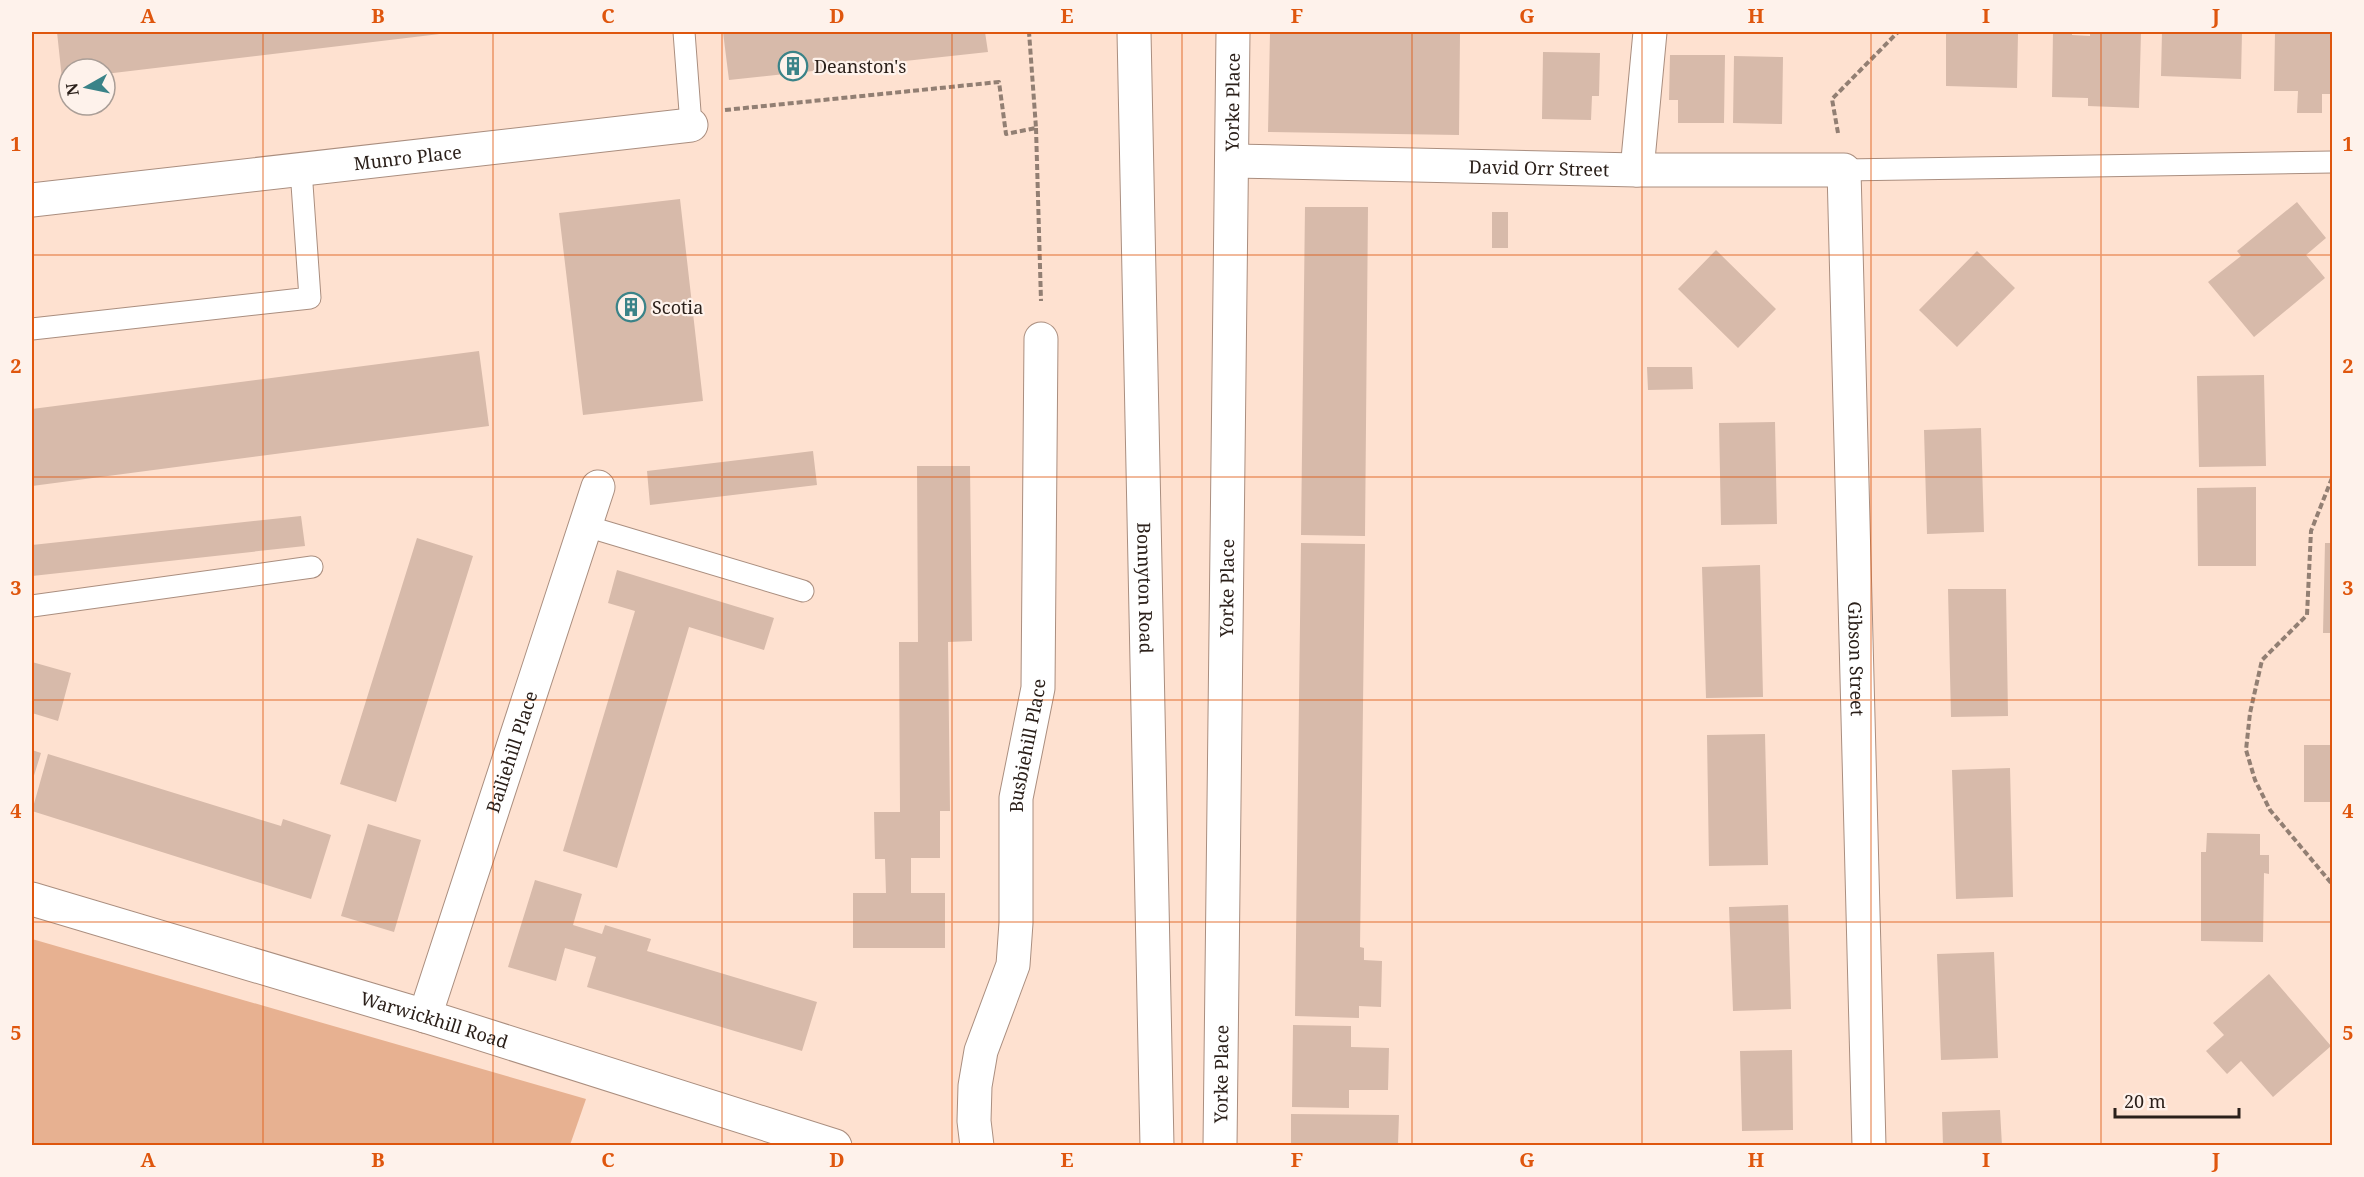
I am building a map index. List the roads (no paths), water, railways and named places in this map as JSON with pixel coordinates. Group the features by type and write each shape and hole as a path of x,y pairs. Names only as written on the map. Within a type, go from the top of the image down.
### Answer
{"street":[{"name":"Bonnyton Road","path":"1134,32 1157,1146"},
{"name":"Yorke Place","path":"1220,1146 1233,32"},
{"path":"1637,170 1650,32"},
{"name":"Munro Place","path":"32,200 691,125"},
{"name":"David Orr Street","path":"1233,161 1637,170 1844,170"},
{"name":"Gibson Street","path":"1844,170 1869,1146"},
{"name":"Busbiehill Place","path":"977,1146 974,1109 981,1051 1013,965 1016,923 1016,798 1038,688 1041,339"},
{"name":"Bailiehill Place","path":"425,1016 598,487"},
{"name":"Warwickhill Road","path":"32,899 425,1016 835,1146"}],"lane":[{"path":"684,32 691,125"},
{"path":"1844,170 2332,162"},
{"path":"32,328 310,298 301,170"},
{"path":"586,526 803,591"},
{"path":"32,606 312,567"}],"place":[{"name":"Deanston's","path":"793,66"},
{"name":"Scotia","path":"631,307"}]}
